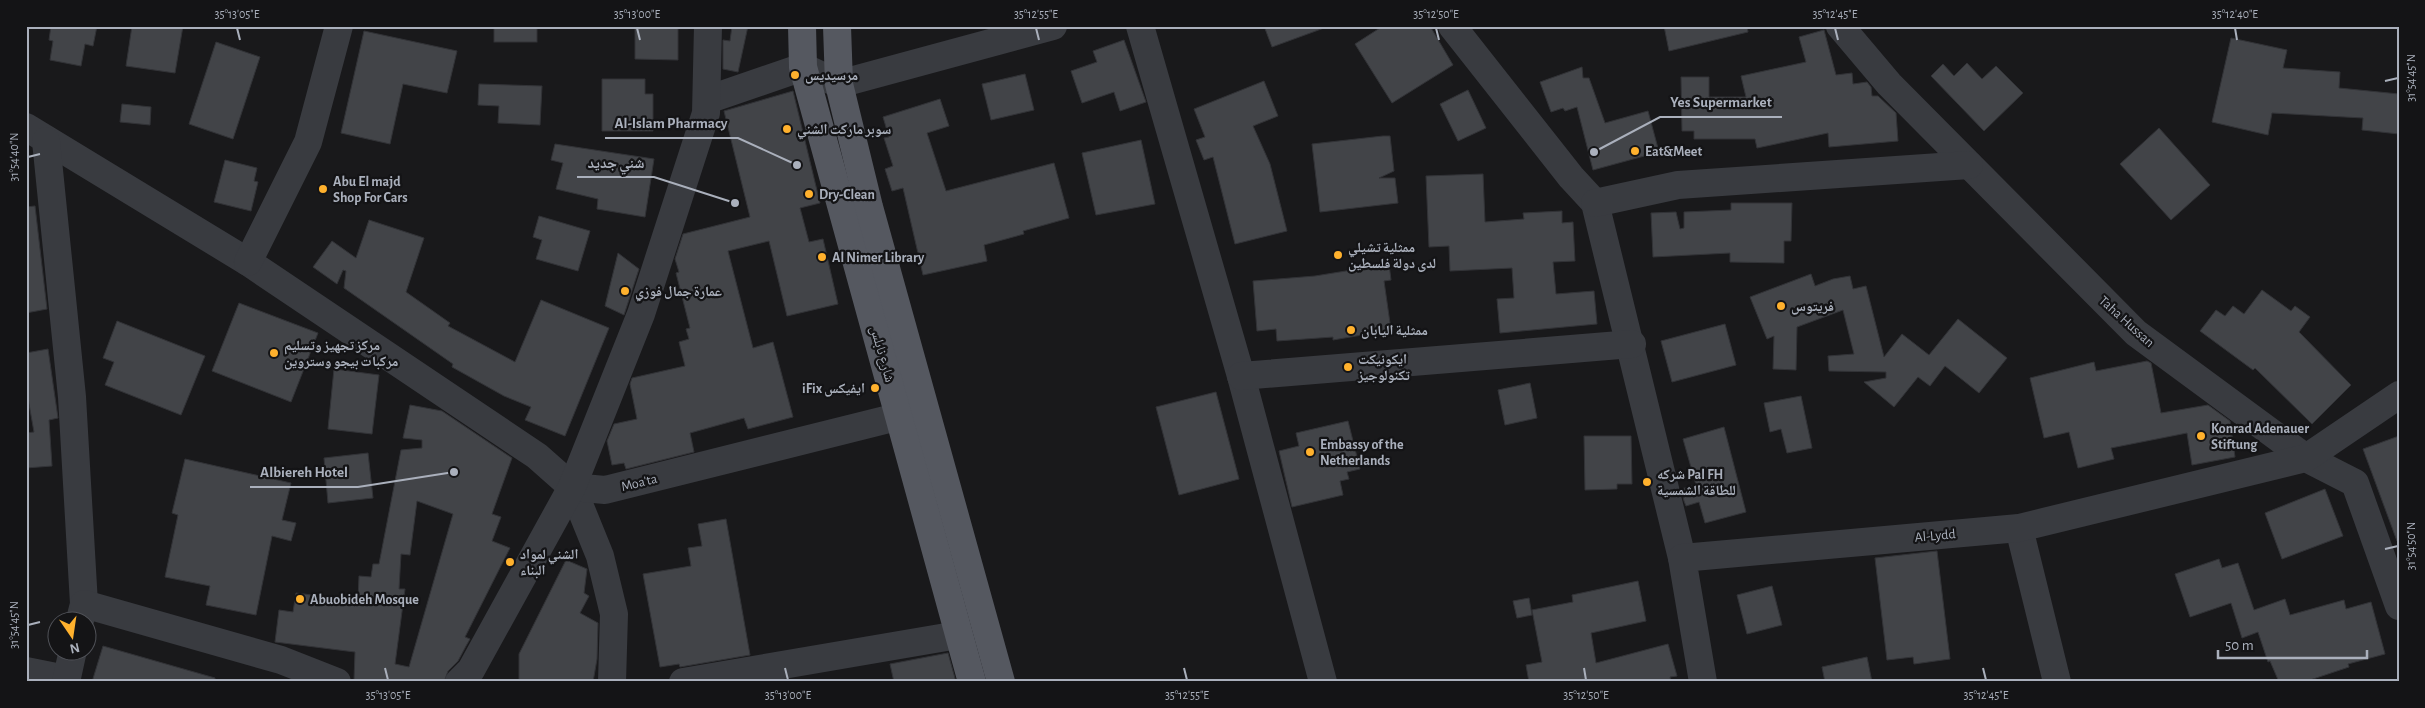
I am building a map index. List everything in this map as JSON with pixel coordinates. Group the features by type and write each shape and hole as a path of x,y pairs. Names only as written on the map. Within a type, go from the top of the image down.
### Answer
{"main road":[{"name":"شارع نابلس","path":"802,26 803,67 1001,682"},
{"name":"شارع نابلس","path":"837,26 839,84 869,207 958,635 972,682"}],"street":[{"path":"248,262 308,142 339,26"},
{"path":"459,682 471,670 572,487 641,314 706,113 708,100 708,26"},
{"path":"708,100 803,67 839,84 1053,26"},
{"path":"1140,26 1241,376 1323,682"},
{"path":"1452,26 1571,177 1595,203 1632,344 1682,558 1702,682"},
{"name":"Taha Hussan","path":"1840,26 1889,84 2136,333 2306,458 2355,483 2399,606"},
{"path":"36,134 248,262 537,456 572,487 600,556 614,614 612,682"},
{"path":"36,134 72,397 82,610"},
{"path":"1595,203 1678,185 1969,165"},
{"path":"1241,376 1632,344"},
{"path":"2306,458 2399,395"},
{"name":"Moa'ta","path":"572,487 605,490 913,412"},
{"name":"Al-Lydd","path":"1682,558 2018,528 2306,458"},
{"path":"2018,528 2057,682"},
{"path":"98,616 281,660 336,682"},
{"path":"683,682 958,635"},
{"path":"26,671 66,680 71,660"}],"building":[{"path":"51,26 97,26 93,46 85,44 81,66 50,60 53,41 49,40"},
{"path":"132,26 183,26 175,73 126,66"},
{"path":"494,26 537,26 537,42 494,42"},
{"path":"635,26 678,26 678,60 635,59"},
{"path":"732,26 748,26 738,72 723,69 723,40 730,41"},
{"path":"1264,26 1324,26 1324,28 1272,47"},
{"path":"1383,26 1430,26 1453,65 1392,103 1355,44"},
{"path":"1664,26 1747,26 1748,32 1669,51"},
{"path":"1824,30 1836,75 1852,73 1853,84 1867,82 1871,87 1872,96 1878,96 1896,113 1898,141 1829,147 1828,133 1757,148 1755,139 1694,139 1694,131 1682,131 1681,77 1709,77 1709,97 1746,97 1741,76 1806,62 1799,37"},
{"path":"364,31 457,51 447,93 403,84 390,144 341,133"},
{"path":"2231,38 2287,50 2283,68 2340,72 2339,88 2399,94 2399,134 2362,130 2363,118 2272,113 2268,135 2212,122"},
{"path":"1124,40 1146,102 1120,111 1114,92 1082,103 1071,71 1097,62 1093,51"},
{"path":"216,42 260,57 233,139 189,124"},
{"path":"1967,63 1982,79 1996,66 2023,93 1984,131 1931,76 1943,64 1954,76"},
{"path":"1582,67 1583,78 1589,78 1605,123 1648,111 1659,152 1593,170 1577,107 1565,111 1563,108 1551,112 1540,82"},
{"path":"1025,74 1034,110 991,120 982,84"},
{"path":"602,79 645,79 645,94 653,94 653,131 602,131"},
{"path":"1264,81 1278,116 1253,126 1270,164 1287,231 1235,244 1213,157 1204,160 1196,140 1205,137 1194,109"},
{"path":"479,84 542,86 540,125 498,123 499,106 478,105"},
{"path":"1468,90 1486,128 1458,141 1440,104"},
{"path":"793,91 820,203 800,208 809,242 823,239 838,304 787,316 769,241 728,251 753,348 773,342 793,417 748,429 744,418 690,433 694,452 626,469 624,463 612,465 607,441 614,424 637,419 630,384 632,378 685,366 679,342 689,339 686,329 690,328 676,273 679,272 675,259 683,234 750,217 724,111"},
{"path":"940,99 949,126 927,133 946,191 1054,163 1069,218 1023,231 1024,234 984,245 987,261 923,275 903,188 892,191 885,169 893,166 884,138 889,137 883,117"},
{"path":"122,104 151,107 150,125 120,122"},
{"path":"2159,128 2210,185 2171,220 2120,164"},
{"path":"1390,136 1394,171 1379,178 1395,178 1398,203 1320,212 1312,144"},
{"path":"1141,140 1155,204 1096,215 1082,153"},
{"path":"555,144 654,159 645,217 597,209 598,199 556,189 563,163 551,160"},
{"path":"225,160 257,168 254,181 258,182 251,211 214,202"},
{"path":"1483,174 1485,222 1524,219 1523,213 1562,211 1562,223 1573,222 1575,261 1553,262 1556,294 1594,291 1597,324 1500,333 1497,299 1514,298 1512,268 1450,271 1449,246 1429,247 1426,176"},
{"path":"1731,203 1792,203 1791,241 1784,241 1784,263 1730,262 1730,253 1653,257 1651,213 1676,212 1680,229 1684,228 1684,212 1731,210"},
{"path":"35,206 47,309 26,313 26,207"},
{"path":"539,216 590,231 578,271 536,259 542,240 533,237"},
{"path":"369,220 424,238 406,292 450,323 448,326 515,362 541,300 609,328 565,436 525,420 531,407 504,396 452,367 453,364 344,288 346,271 343,270 337,284 313,267 332,241 356,258"},
{"name":"عمارة جمال فوزي","path":"618,253 639,269 624,315 605,306"},
{"path":"1389,264 1391,280 1384,281 1391,330 1333,340 1333,337 1277,341 1276,329 1257,331 1253,281 1315,276"},
{"path":"1811,274 1815,286 1833,279 1850,276 1853,289 1866,286 1884,357 1902,334 1929,355 1958,319 2007,358 1979,393 1945,366 1930,386 1918,377 1894,407 1864,382 1886,378 1886,372 1829,371 1828,356 1854,354 1843,310 1797,327 1796,370 1773,369 1774,336 1767,339 1750,297"},
{"path":"2262,290 2291,311 2295,306 2310,317 2299,332 2351,385 2312,424 2255,368 2253,370 2200,331 2216,310 2225,316 2233,306 2244,314"},
{"path":"239,303 318,333 291,402 212,371"},
{"path":"117,321 205,356 181,415 105,385 114,362 103,358"},
{"path":"1725,324 1736,365 1672,382 1661,341"},
{"path":"48,349 58,418 49,420 52,466 26,468 26,433 34,432 26,387 26,353"},
{"path":"2147,361 2151,363 2161,413 2208,405 2230,421 2235,457 2192,465 2187,433 2111,448 2114,459 2078,468 2069,432 2044,438 2030,378 2094,362 2096,371"},
{"path":"334,369 379,375 372,434 328,429"},
{"path":"1530,383 1537,418 1505,425 1498,390"},
{"path":"1216,392 1239,479 1179,495 1156,407"},
{"path":"1801,396 1812,448 1787,453 1781,429 1770,432 1764,403"},
{"path":"410,405 442,411 512,458 492,514 501,517 492,541 510,548 465,637 470,639 458,661 448,671 444,682 354,680 355,652 275,642 279,610 293,612 296,593 358,601 359,576 371,577 373,564 379,564 401,450 422,448 422,440 403,438","holes":["417,501 453,514 409,667 395,664 405,589 399,589 401,554 410,555"]},
{"path":"1348,421 1360,469 1347,472 1349,479 1340,481 1343,495 1292,507 1279,451 1299,446 1296,433"},
{"path":"1724,427 1746,512 1705,523 1699,502 1686,506 1684,501 1681,489 1696,485 1683,439"},
{"path":"1584,436 1631,436 1632,484 1617,484 1617,489 1585,490"},
{"path":"2399,436 2399,541 2397,541 2363,449"},
{"path":"368,453 373,498 328,503 324,458"},
{"path":"185,459 291,483 282,520 296,523 291,541 272,536 256,615 206,605 210,586 165,577 178,515 172,513"},
{"path":"2325,489 2343,536 2282,559 2265,513"},
{"path":"726,519 750,655 680,667 679,664 660,667 643,574 691,566 688,548 702,546 698,524"},
{"path":"1937,551 1950,659 1914,664 1913,657 1887,660 1875,558"},
{"path":"2219,559 2222,568 2238,563 2254,610 2285,599 2290,615 2344,600 2346,609 2371,602 2385,654 2348,664 2349,667 2304,682 2279,682 2270,661 2268,662 2258,632 2242,638 2231,603 2190,617 2175,574"},
{"path":"566,560 587,569 584,593 589,596 580,613 598,623 597,659 593,682 519,682 519,654"},
{"path":"1638,581 1646,621 1591,633 1596,663 1668,644 1677,676 1670,677 1671,682 1529,682 1526,665 1542,662 1532,610 1573,602 1572,595"},
{"path":"1772,586 1782,625 1747,634 1737,595"},
{"path":"1529,598 1532,615 1517,618 1513,601"},
{"path":"103,646 215,678 215,682 92,682"},
{"path":"948,653 956,682 894,682 890,664"},
{"path":"1867,657 1872,682 1825,682 1822,667"}],"place":[{"name":"مرسيديس","path":"795,75"},
{"name":"سوبر ماركت الشني","path":"787,129"},
{"name":"Eat&Meet","path":"1635,151"},
{"name":"Yes Supermarket","path":"1594,152"},
{"name":"Al-Islam Pharmacy","path":"797,165"},
{"name":"Abu El majd Shop For Cars","path":"323,189"},
{"name":"Dry-Clean","path":"809,194"},
{"name":"شني جديد","path":"735,203"},
{"name":"ممثلية تشيلي لدى دولة فلسطين","path":"1338,255"},
{"name":"Al Nimer Library","path":"822,257"},
{"name":"عمارة جمال فوزي","path":"625,291"},
{"name":"فريتوس","path":"1781,306"},
{"name":"ممثلية اليابان","path":"1351,330"},
{"name":"مركز تجهيز وتسليم مركبات بيجو وستروين","path":"274,353"},
{"name":"ايكونيكت تكنولوجيز","path":"1348,367"},
{"name":"iFix ايفيكس","path":"875,388"},
{"name":"Konrad Adenauer Stiftung","path":"2201,436"},
{"name":"Embassy of the Netherlands","path":"1310,452"},
{"name":"Albiereh Hotel","path":"454,472"},
{"name":"شركه Pal FH للطاقة الشمسية","path":"1647,482"},
{"name":"الشني لمواد البناء","path":"510,562"},
{"name":"Abuobideh Mosque","path":"300,599"}]}
